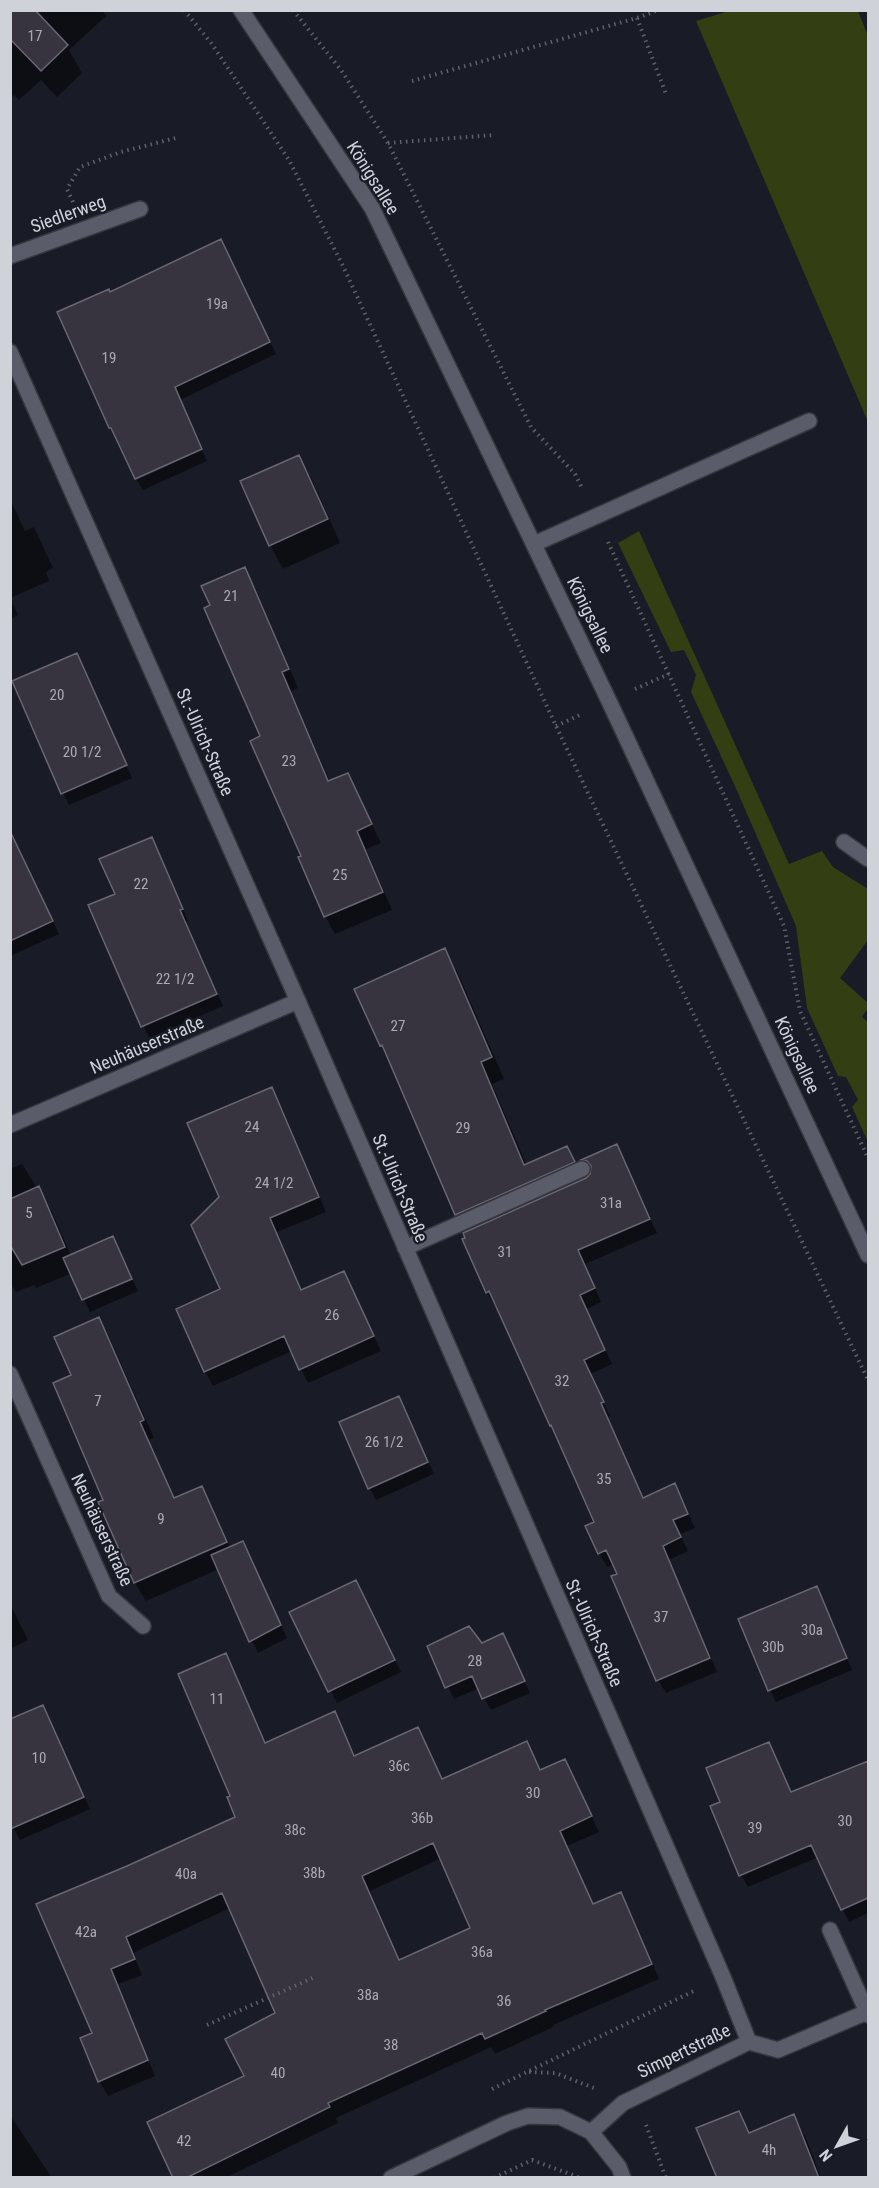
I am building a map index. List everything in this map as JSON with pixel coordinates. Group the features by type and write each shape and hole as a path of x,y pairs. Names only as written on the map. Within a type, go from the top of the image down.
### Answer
{"street":[{"name":"Königsallee","path":"241,10 372,208 534,544 868,1255"},
{"name":"Siedlerweg","path":"10,256 140,209"},
{"name":"St.-Ulrich-Straße","path":"10,352 298,1001 723,1977 749,2042"},
{"path":"534,544 809,421"},
{"path":"844,843 868,859"},
{"name":"Neuhäuserstraße","path":"10,1125 298,1001"},
{"path":"405,1248 582,1169"},
{"name":"Neuhäuserstraße","path":"10,1374 108,1596 143,1626"},
{"path":"830,1930 868,2013"},
{"name":"Simpertstraße","path":"591,2132 623,2103 749,2042 778,2050 868,2013"},
{"path":"391,2178 507,2123 528,2116 560,2117 591,2132 619,2167 623,2178"}],"path":[{"path":"184,10 212,44 289,160 342,264 551,716 868,1380"},
{"path":"293,10 341,70 388,143 531,427 575,474 784,926 800,1011 868,1158"},
{"path":"412,81 659,10"},
{"path":"637,18 666,94"},
{"path":"388,143 494,135"},
{"path":"84,230 67,189 80,166 121,152 176,138"},
{"path":"207,2025 315,1977"},
{"path":"492,2089 723,1977"},
{"path":"528,2072 555,2073 593,2087 623,2103 646,2125 666,2178"},
{"path":"494,2178 532,2160 581,2178"}],"green space":[{"path":"729,11 858,11 868,36 868,422 696,21"},
{"path":"639,531 789,864 822,851 833,867 868,889 868,940 840,978 868,1003 868,1008 862,1017 868,1022 868,1142 852,1107 858,1100 846,1077 838,1076 807,1008 796,926 691,692 696,675 684,650 671,652 618,543"}],"building":[{"path":"10,10 35,10 68,45 41,71 10,39"},
{"path":"221,239 270,342 175,387 202,449 135,479 109,428 57,312 109,289 110,292"},
{"path":"299,455 328,519 269,546 240,481"},
{"path":"245,567 289,669 282,672 328,781 348,773 372,824 357,831 383,892 324,917 298,857 301,856 250,741 260,736 204,608 210,605 201,586"},
{"path":"77,653 127,765 61,794 12,681"},
{"path":"10,831 53,921 10,941"},
{"path":"152,837 183,909 180,910 217,994 141,1027 88,905 115,894 99,859"},
{"path":"445,948 492,1057 481,1062 524,1165 567,1146 575,1162 455,1215 382,1045 380,1046 354,989"},
{"path":"272,1087 319,1197 270,1218 301,1290 344,1271 374,1336 299,1370 284,1336 204,1372 176,1309 220,1289 191,1225 219,1197 187,1123"},
{"path":"617,1144 650,1219 578,1250 595,1288 580,1295 605,1350 584,1360 604,1402 601,1403 643,1498 675,1483 688,1514 673,1520 681,1537 663,1546 710,1658 656,1681 611,1576 617,1574 606,1550 598,1554 585,1526 594,1522 489,1291 486,1293 462,1239 465,1238 463,1233 586,1178 590,1174 591,1166 587,1161 581,1160"},
{"path":"39,1186 65,1247 22,1265 10,1245 10,1199"},
{"path":"113,1236 132,1279 82,1300 63,1258"},
{"path":"99,1317 144,1420 140,1422 174,1498 202,1486 227,1542 134,1583 98,1502 103,1500 53,1383 71,1375 54,1337"},
{"path":"399,1396 428,1462 368,1489 339,1422"},
{"path":"243,1541 281,1625 249,1642 211,1555"},
{"path":"356,1580 395,1660 328,1692 289,1612"},
{"path":"817,1586 847,1658 768,1691 738,1619"},
{"path":"469,1626 482,1643 503,1633 525,1681 482,1699 472,1676 445,1688 427,1646"},
{"path":"226,1653 265,1743 335,1711 354,1756 418,1727 442,1779 527,1741 540,1770 565,1759 592,1816 560,1831 593,1904 621,1892 652,1964 545,2010 485,2039 482,2033 328,2103 330,2107 186,2178 173,2178 147,2122 244,2076 225,2039 275,2013 222,1893 126,1937 135,1959 111,1969 148,2060 98,2082 80,2038 92,2033 36,1904 235,1817 227,1797 230,1796 178,1674","holes":["433,1843 470,1928 399,1960 362,1876"]},
{"path":"43,1705 84,1797 10,1829 10,1719"},
{"path":"769,1742 791,1792 868,1761 868,1898 841,1910 811,1845 739,1876 710,1806 720,1802 706,1768"},
{"path":"739,2111 749,2133 794,2114 819,2178 717,2178 696,2128"}]}
